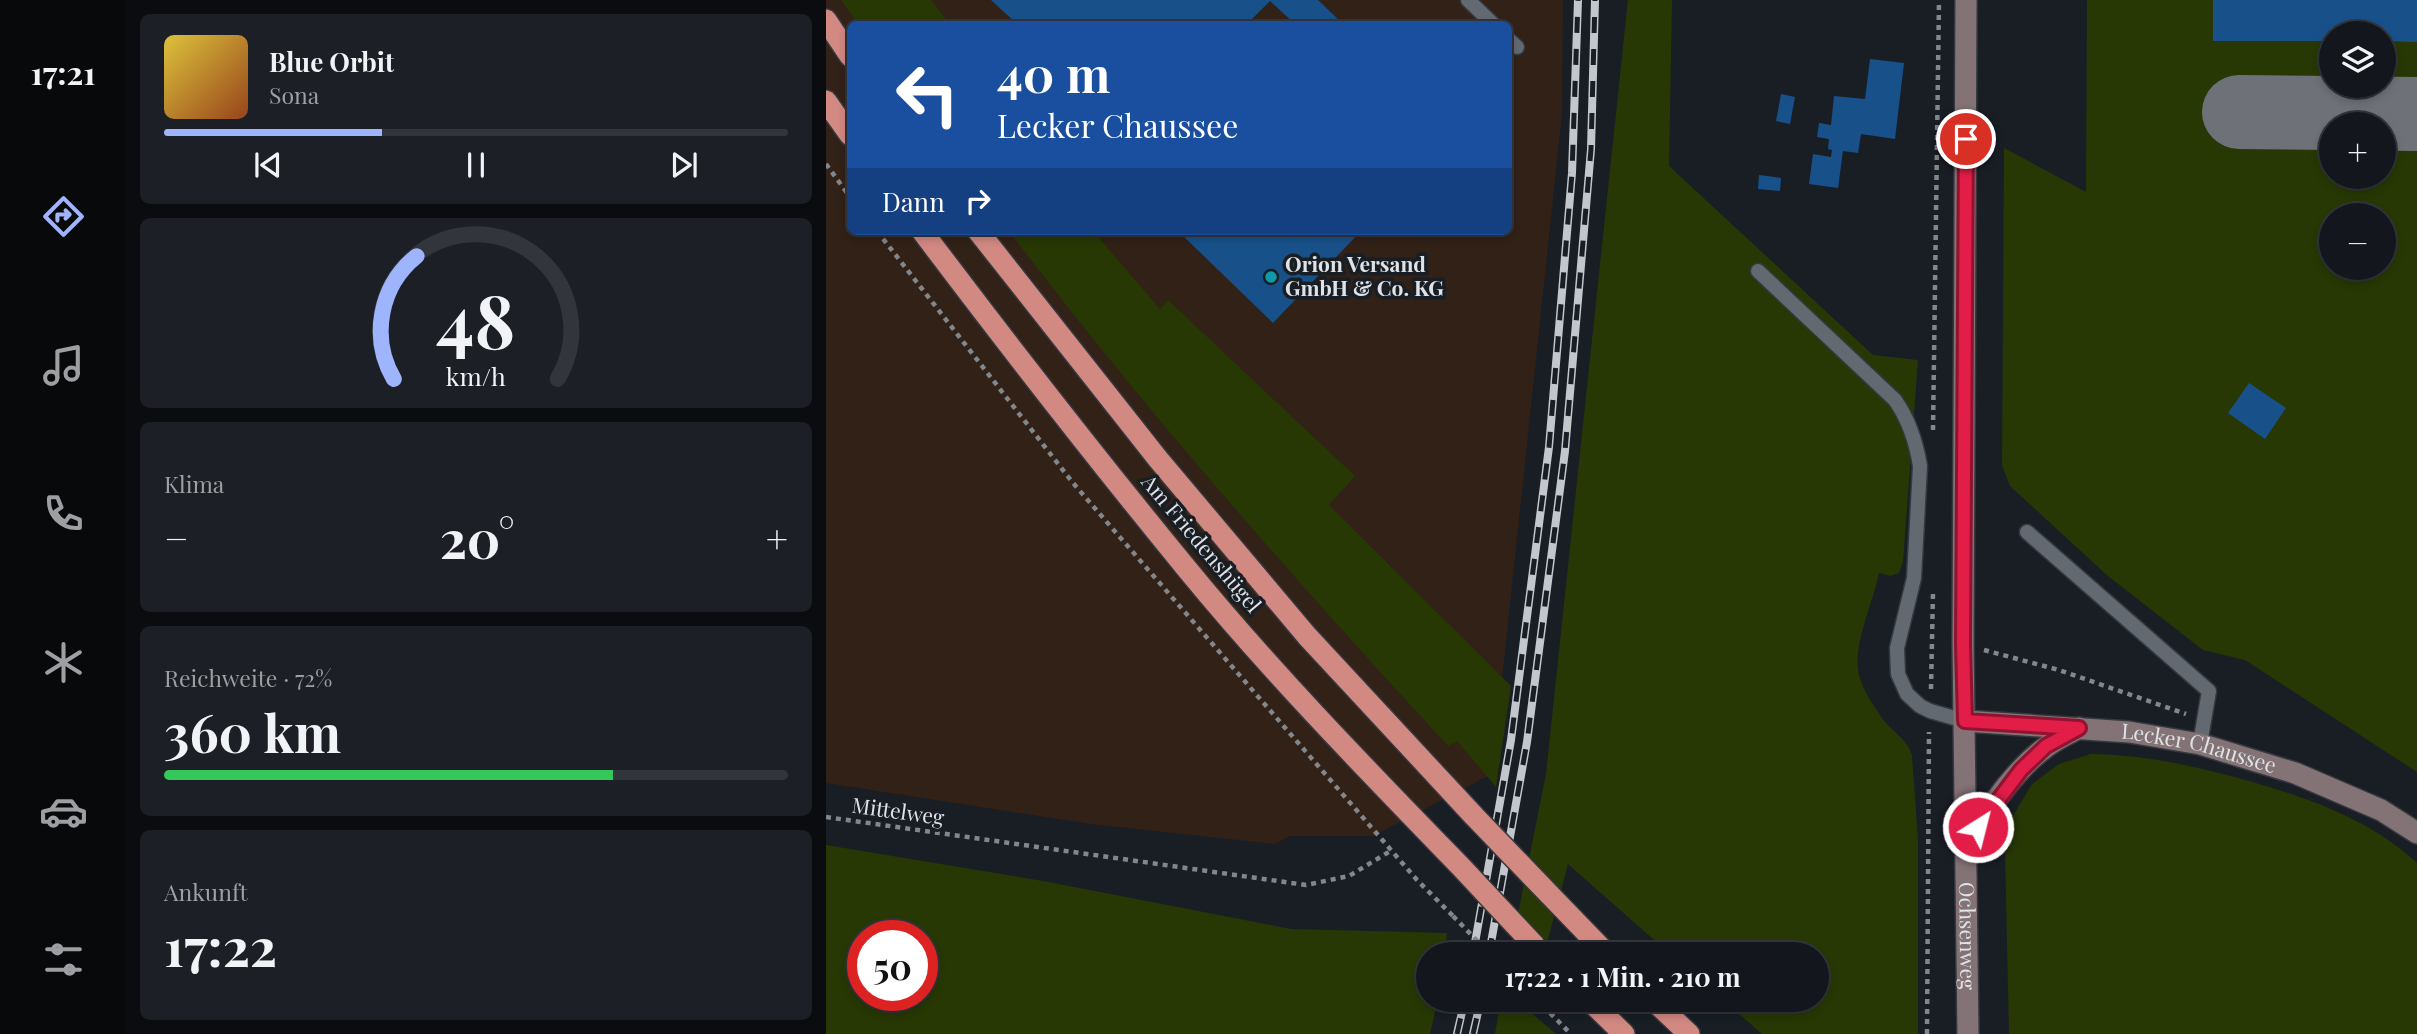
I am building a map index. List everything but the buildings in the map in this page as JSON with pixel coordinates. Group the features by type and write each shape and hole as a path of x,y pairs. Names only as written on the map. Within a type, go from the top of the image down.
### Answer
{"highway":[{"path":"826,20 847,52"},
{"path":"826,101 847,131"},
{"name":"Am Friedenshügel","path":"925,235 981,310 1188,570 1310,709 1531,942"},
{"name":"Am Friedenshügel","path":"981,235 1158,459 1307,636 1595,942"},
{"path":"1601,1012 1624,1034"},
{"path":"1666,1012 1689,1034"}],"main road":[{"name":"Ochsenweg","path":"1966,0 1963,644 1968,1034"},
{"name":"Lecker Chaussee","path":"1965,721 2129,732 2200,744 2295,773 2381,810 2417,833"},
{"path":"1966,843 2021,770 2046,746 2079,728"}],"lane":[{"path":"1468,0 1490,21"},
{"path":"1758,271 1895,400 1907,417 1920,466 1914,578 1897,648 1898,674 1907,694 1930,712 1965,721"},
{"path":"2028,532 2209,691 2200,744"}],"path":[{"path":"1933,436 1939,0"},
{"path":"826,164 847,193"},
{"path":"880,235 1073,483 1392,850 1478,942"},
{"path":"1927,1034 1933,586"},
{"name":"Mittelweg","path":"826,817 1306,885 1349,876 1392,850"},
{"path":"1549,1012 1572,1034"}],"shaded area":[{"path":"826,0 1563,0 1562,114 1492,774 1373,836 1290,836 1275,844 1091,824 826,783"}],"green space":[{"path":"841,0 931,0 948,21 856,21"},
{"path":"1628,0 1672,0 1669,166 1873,355 1918,360 1903,562 1899,573 1890,576 1879,573 1858,651 1858,664 1861,681 1869,697 1882,718 1907,745 1912,756 1918,839 1918,1034 1762,1034 1737,1012 1829,1012 1829,942 1656,942 1568,864 1547,942 1512,942 1546,774"},
{"path":"2087,0 2417,0 2417,772 2245,660 2203,650 2108,576 2010,486 2002,465 2004,148 2086,192"},
{"path":"1012,235 1096,235 1160,309 1168,300 1355,476 1329,505 1511,686 1496,787 1457,741 1448,746 1334,621 1167,429"},
{"path":"2091,754 2151,759 2190,766 2294,795 2338,812 2380,834 2417,863 2417,1034 2009,1034 2005,849 2013,816 2032,784 2059,764"},
{"path":"826,845 1043,881 1291,929 1447,933 1446,942 1416,942 1416,1012 1435,1012 1430,1034 826,1034"},
{"path":"1499,1012 1530,1012 1556,1034 1495,1034"}],"taxiway":[{"path":"2239,112 2417,114"}],"railway":[{"path":"1475,942 1511,740 1549,447 1572,173 1578,0"},
{"path":"1491,942 1527,742 1565,451 1591,149 1595,0"},
{"path":"1457,1034 1462,1012"},
{"path":"1473,1034 1478,1012"}],"place":[{"name":"Orion Versand GmbH & Co. KG","path":"1271,277"}],"route":[{"path":"1966,139 1963,644 1965,721 2079,728 2046,746 2021,770 1978,827"}]}
